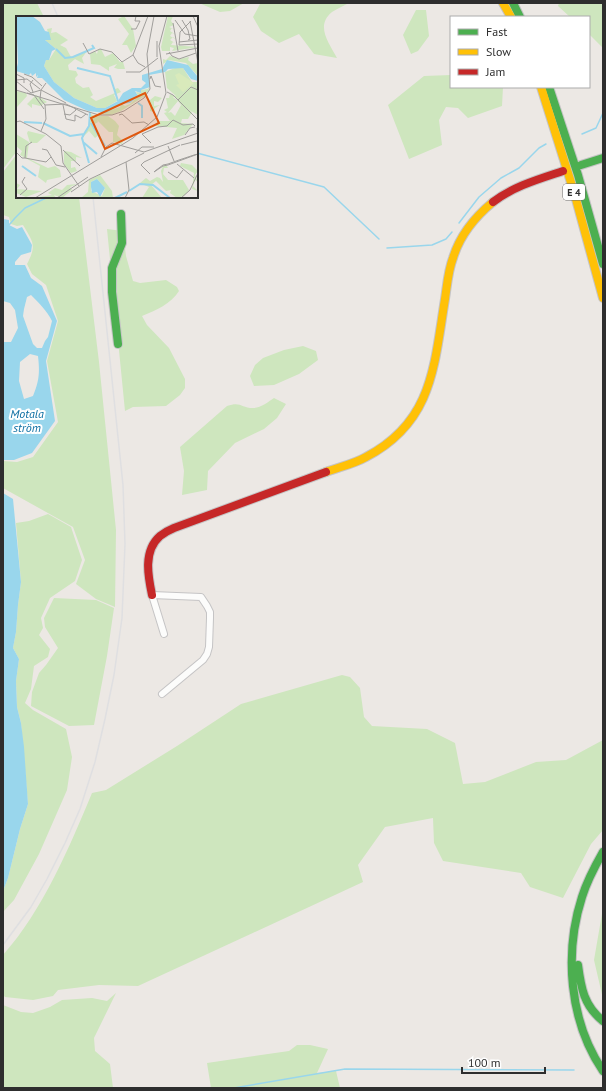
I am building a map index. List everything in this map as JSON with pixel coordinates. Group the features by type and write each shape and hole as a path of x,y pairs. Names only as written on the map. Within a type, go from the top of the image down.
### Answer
{"main road":[{"path":"503,3 510,16"},
{"path":"513,3 520,16"},
{"name":"E 4","path":"541,88 558,136 584,222 603,298"},
{"name":"E 4","path":"549,88 566,134 603,264"},
{"path":"581,165 603,158"},
{"path":"152,595 147,573 147,562 150,551 162,534 365,458 397,436 415,415 433,374 453,257 465,233 479,215 494,200 517,186 563,171"},
{"path":"118,344 112,292 112,268 122,244 122,214"},
{"path":"603,852 591,874 577,912 571,960 577,1010 591,1050 603,1071"},
{"path":"603,866 591,891 582,921 578,965 586,1001 603,1021"}],"street":[{"path":"162,694 203,660 207,654 210,612 208,606 201,597 152,595 164,634"}],"green space":[{"path":"3,3 37,3 44,16 16,16 16,152 3,169"},
{"path":"199,3 244,3 230,11 220,12"},
{"path":"349,3 332,12 324,23 327,41 337,58 314,54 299,34 279,43 261,31 253,17 260,4"},
{"path":"559,3 603,3 603,48 590,35 590,16 569,16 558,6"},
{"path":"416,10 426,10 429,36 418,51 411,54 403,35"},
{"path":"450,75 450,88 503,88 502,106 468,118 458,108 446,107 439,120 442,145 409,159 388,105 424,76"},
{"path":"16,155 16,198 79,198 99,362 116,530 115,607 96,599 76,584 85,560 73,527 3,488 3,461 17,462 33,457 58,422 47,361 58,321 46,285 32,274 27,264 33,248 29,236 23,225 17,226 11,224 9,217 3,215 3,172"},
{"path":"107,229 123,231 126,256 133,281 140,283 166,280 177,287 179,291 172,300 158,309 142,316 147,325 169,348 185,379 185,388 180,395 166,406 133,407 125,411"},
{"path":"303,346 316,351 318,360 299,374 274,385 254,386 250,376 255,365 263,358 284,350"},
{"path":"274,398 286,404 277,418 264,429 235,443 208,471 207,490 182,495 184,471 180,447 227,406 238,404 249,408 256,408"},
{"path":"48,514 71,527 82,560 75,581 50,598 41,618 43,628 39,635 50,649 48,657 34,666 31,689 25,703 33,710 66,729 72,757 67,790 39,854 14,900 3,912 3,891 8,878 20,829 28,804 21,723 17,707 16,681 19,659 13,648 21,582 16,523 29,521"},
{"path":"54,598 96,600 114,608 94,725 69,726 31,706 32,692 39,673 58,648 45,627 44,618"},
{"path":"342,675 350,677 360,688 364,717 372,726 427,729 455,743 463,784 485,782 536,762 566,760 603,740 603,830 591,844 563,898 530,887 521,873 443,861 434,843 433,818 385,827 358,865 363,882 138,986 99,985 58,990 53,996 33,1000 5,997 3,995 3,955 31,918 54,878 92,793 106,790 241,704"},
{"path":"603,908 603,999 594,960"},
{"path":"116,993 94,1038 95,1051 110,1064 113,1088 3,1088 3,1005 21,1012 33,1013 50,1007 62,1000 92,998 107,1001"},
{"path":"297,1045 310,1045 328,1049 317,1073 336,1071 340,1088 211,1088 207,1063 289,1051"}],"water":[{"name":"Motala ström","path":"3,219 9,220 9,225 17,229 22,227 32,245 31,252 21,255 15,262 15,265 25,265 31,278 42,286 57,321 46,361 55,421 32,453 14,460 3,460 3,342 11,342 18,328 15,310 10,303 3,301","holes":["31,295 45,310 52,321 48,337 42,348 37,348 33,344 23,316 27,297","30,354 38,356 39,367 37,386 33,396 24,399 19,381 20,362"]},
{"path":"3,493 13,499 21,582 13,648 19,659 16,681 17,707 24,747 28,804 20,829 8,878 3,891"}],"waterway":[{"path":"582,134 596,128 603,113"},
{"path":"459,223 479,197 501,178 519,168 539,148 546,144"},
{"path":"198,153 324,187 379,239"},
{"path":"9,225 25,208 46,198"},
{"path":"387,248 432,245 446,239 452,232"},
{"path":"234,1088 345,1069 574,1070"}],"railway":[{"path":"52,3 58,16"},
{"path":"3,945 31,907 47,879 80,809 95,762 105,719 114,675 122,618 125,544 123,485 93,198"}],"traffic: fast":[{"path":"513,3 520,16"},
{"path":"549,88 578,175 603,264"},
{"path":"581,165 603,158"},
{"path":"118,344 112,292 112,268 122,243 121,214"},
{"path":"603,852 591,874 582,897 576,919 572,963 573,986 583,1031 603,1071"},
{"path":"578,965 584,996 592,1009 603,1021"}],"traffic: slow":[{"path":"503,3 510,16"},
{"path":"541,88 574,192 603,298"},
{"path":"326,472 351,464 366,457 388,443 405,427 418,409 433,369 451,263 464,234 481,213 493,202"}],"traffic: jam":[{"path":"493,202 518,187 563,171"},
{"path":"152,595 148,572 149,556 151,549 160,536 174,528 326,472"}]}
